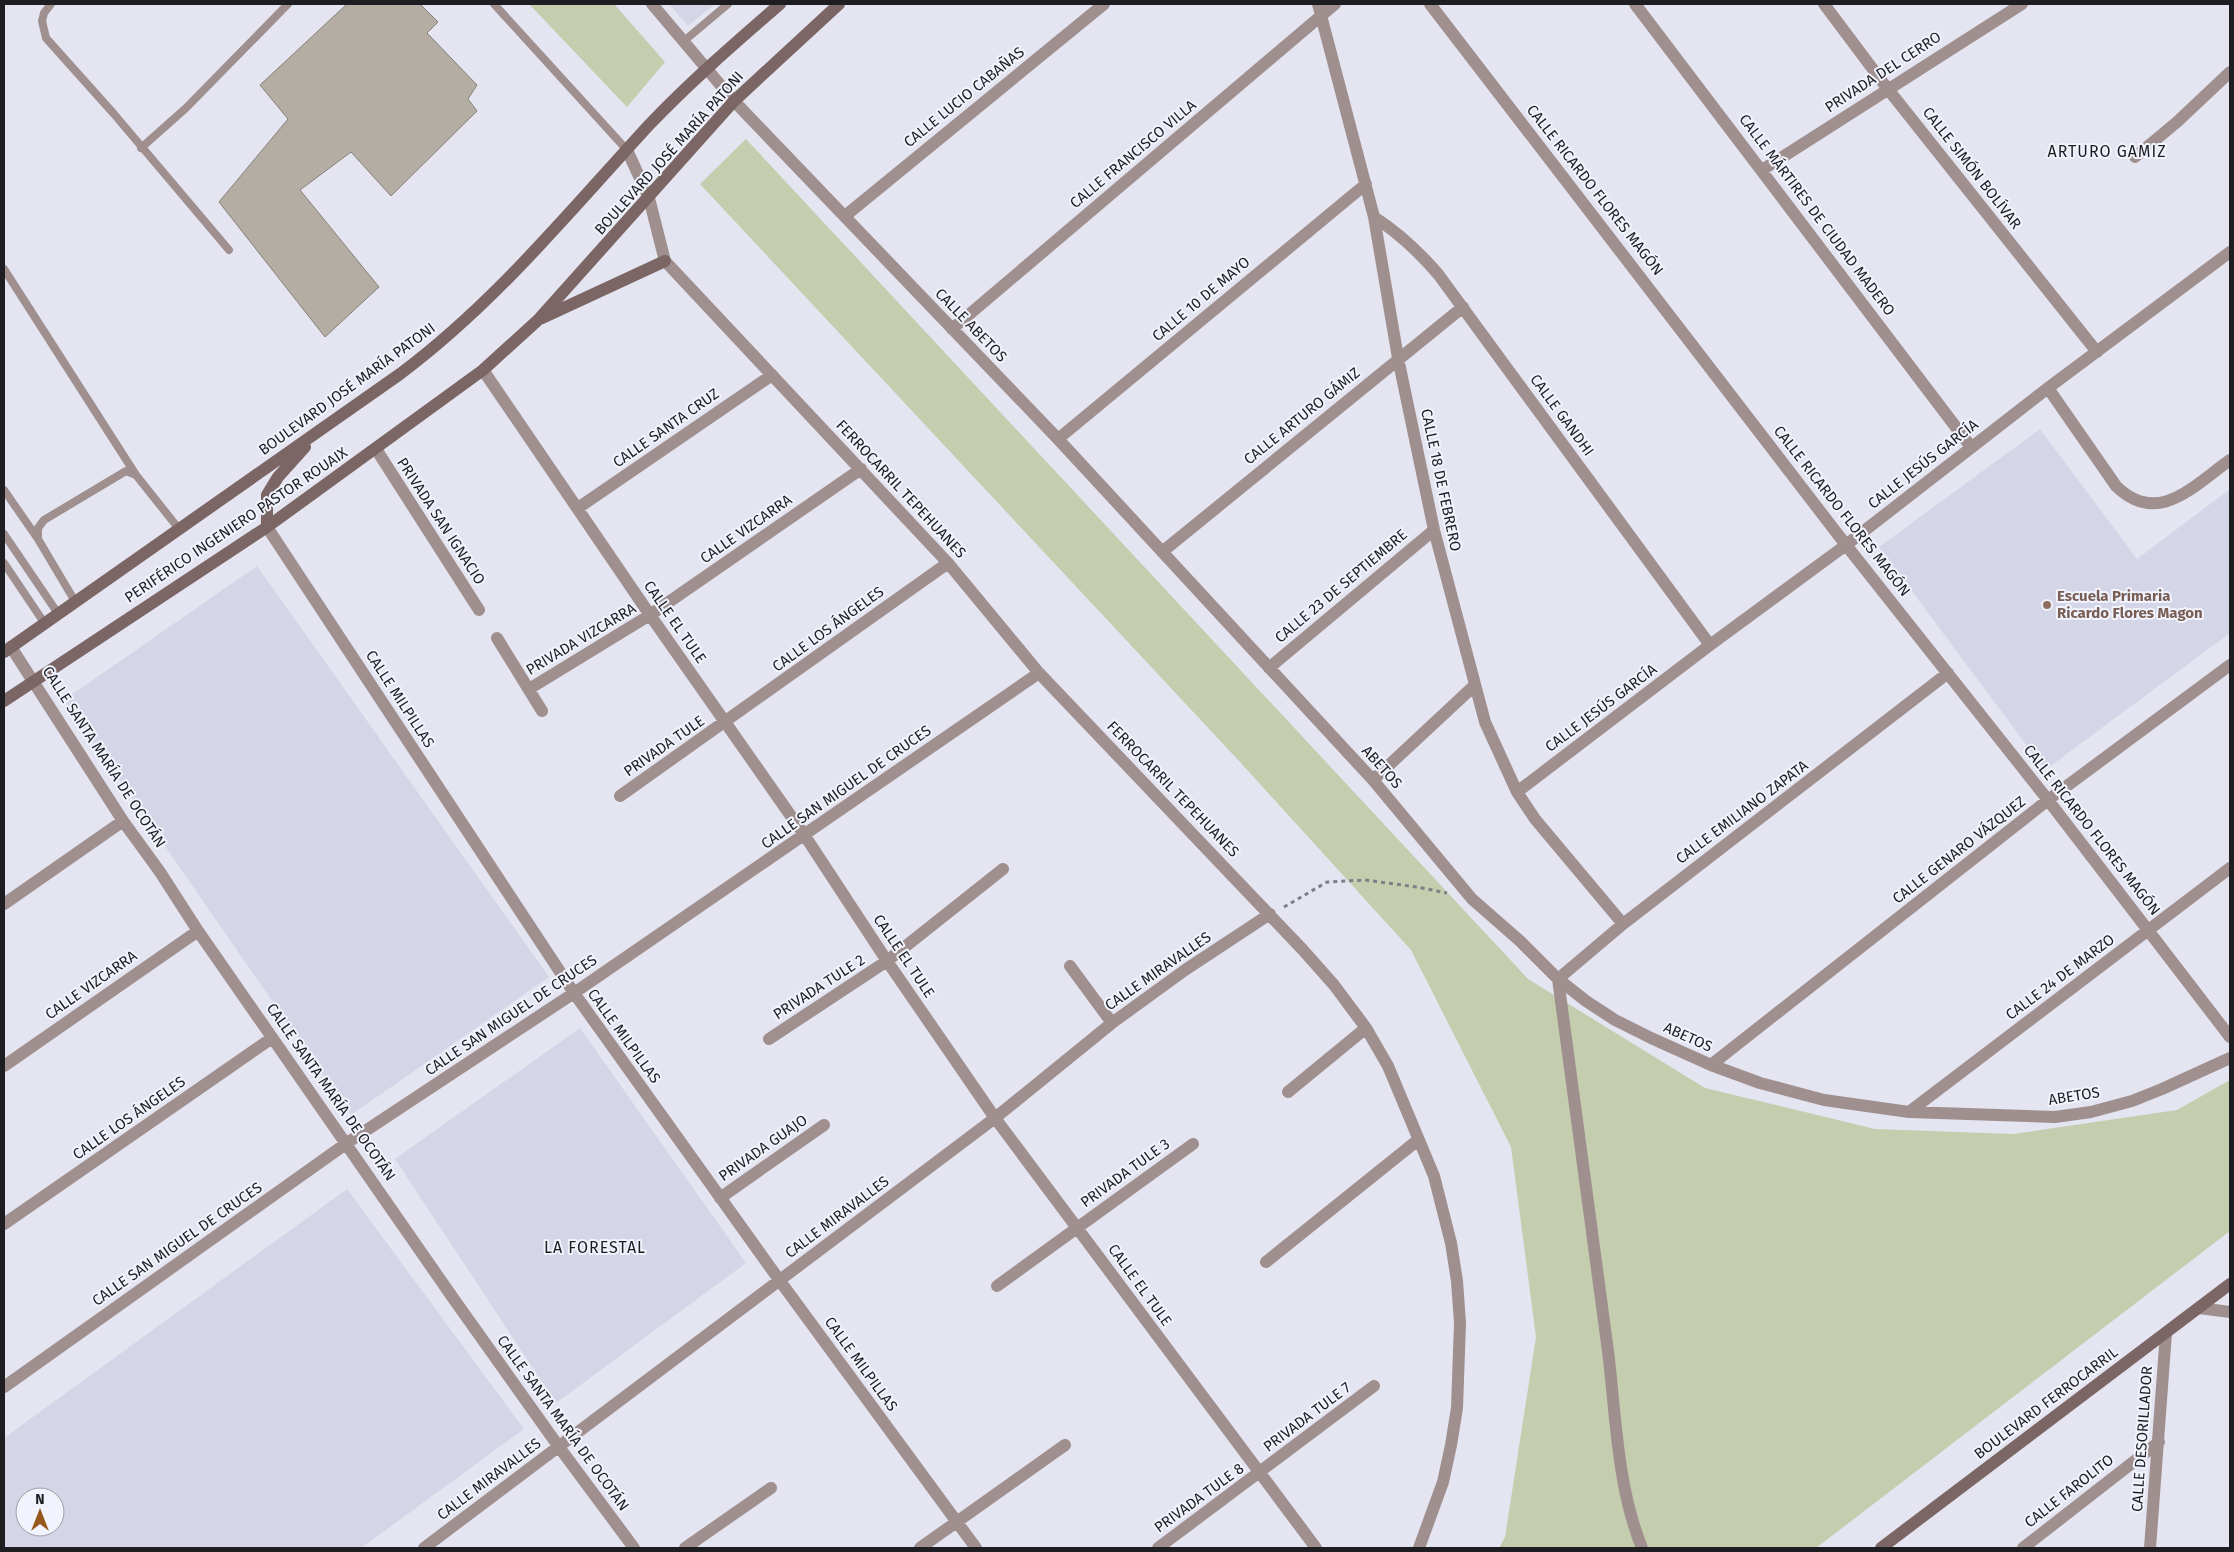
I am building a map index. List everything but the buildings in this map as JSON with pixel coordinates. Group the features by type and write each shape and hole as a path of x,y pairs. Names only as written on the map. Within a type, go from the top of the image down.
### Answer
{"main road":[{"name":"BOULEVARD JOSÉ MARÍA PATONI","path":"7,649 59,615 400,374 454,331 517,270 650,125 706,69 780,4"},
{"name":"BOULEVARD JOSÉ MARÍA PATONI","path":"483,370 538,320 734,101 839,4"},
{"path":"538,320 665,262"},
{"name":"PERIFÉRICO INGENIERO PASTOR ROUAIX","path":"4,701 267,527 483,370"},
{"path":"267,527 266,502 272,486 322,429"},
{"name":"BOULEVARD FERROCARRIL","path":"1880,1548 2230,1284"}],"street":[{"name":"CALLE ABETOS","path":"652,4 734,101 1058,439 1269,668"},
{"name":"CALLE LUCIO CABAÑAS","path":"845,216 1104,4"},
{"name":"CALLE FRANCISCO VILLA","path":"952,329 1319,10 1334,4"},
{"name":"CALLE RICARDO FLORES MAGÓN","path":"1430,4 1846,545 2048,800 2230,1037"},
{"name":"CALLE MÁRTIRES DE CIUDAD MADERO","path":"1635,4 1971,447"},
{"name":"CALLE SIMÓN BOLÍVAR","path":"1824,4 1887,88 2097,352"},
{"name":"PRIVADA DEL CERRO","path":"1762,170 1887,88 2022,4"},
{"name":"CALLE 18 DE FEBRERO","path":"1319,10 1374,217 1398,358 1434,530 1485,722 1517,792 1540,826 1622,924"},
{"path":"2135,157 2177,122 2230,72"},
{"name":"FERROCARRIL TEPEHUANES","path":"627,150 649,198 665,262 948,563 1039,673 1270,914 1334,985 1366,1028 1388,1066 1434,1176 1451,1243 1457,1281 1460,1323 1457,1408 1452,1445 1443,1482 1419,1548"},
{"name":"CALLE 10 DE MAYO","path":"1058,439 1366,184"},
{"name":"CALLE GANDHI","path":"1374,217 1399,234 1422,255 1463,307 1710,645"},
{"name":"CALLE JESÚS GARCÍA","path":"1517,792 1710,645 1846,545 2048,388 2230,252"},
{"name":"CALLE ARTURO GÁMIZ","path":"1162,552 1463,307"},
{"name":"CALLE EL TULE","path":"483,370 650,616 805,836 887,961 995,1118 1316,1548"},
{"name":"CALLE SANTA CRUZ","path":"578,508 772,374"},
{"path":"2048,388 2116,486 2126,496 2138,502 2151,505 2175,498 2230,460"},
{"name":"PRIVADA SAN IGNACIO","path":"376,449 479,610"},
{"name":"CALLE VIZCARRA","path":"650,616 861,469"},
{"name":"CALLE MILPILLAS","path":"267,527 574,993 780,1281 976,1548"},
{"name":"CALLE 23 DE SEPTIEMBRE","path":"1269,668 1434,530"},
{"name":"CALLE LOS ÁNGELES","path":"726,723 948,563"},
{"name":"PRIVADA VIZCARRA","path":"529,689 650,616"},
{"name":"PRIVADA VIZCARRA","path":"497,638 542,711"},
{"name":"CALLE SANTA MARÍA DE OCOTÁN","path":"7,649 34,680 123,820 272,1038 559,1447 634,1548"},
{"name":"CALLE GENARO VÁZQUEZ","path":"1711,1065 2048,800 2230,665"},
{"name":"ABETOS","path":"1269,668 1373,780 1472,899 1558,979 1586,1001 1615,1020 1711,1065 1792,1092 1864,1107 1909,1112 2055,1117 2090,1112 2132,1101 2162,1090 2230,1058"},
{"name":"CALLE EMILIANO ZAPATA","path":"1558,979 1622,924 1948,672"},
{"name":"CALLE SAN MIGUEL DE CRUCES","path":"4,1387 347,1143 574,993 805,836 1039,673"},
{"path":"1373,780 1475,685"},
{"name":"PRIVADA TULE","path":"620,796 726,723"},
{"path":"4,904 123,820"},
{"name":"CALLE 24 DE MARZO","path":"1909,1112 2230,868"},
{"path":"887,961 1003,869"},
{"name":"CALLE MIRAVALLES","path":"424,1548 995,1118 1112,1023 1185,970 1270,914"},
{"name":"CALLE VIZCARRA","path":"4,1066 198,931"},
{"name":"PRIVADA TULE 2","path":"769,1039 887,961"},
{"path":"1070,966 1112,1023"},
{"path":"1558,979 1614,1395 1622,1474 1634,1529 1642,1548"},
{"path":"1288,1092 1366,1028"},
{"name":"CALLE LOS ÁNGELES","path":"4,1224 272,1038"},
{"name":"PRIVADA GUAJO","path":"720,1198 824,1125"},
{"path":"1266,1262 1418,1140"},
{"name":"PRIVADA TULE 3","path":"997,1286 1193,1144"},
{"path":"2199,1308 2230,1312"},
{"name":"CALLE DESORILLADOR","path":"2150,1548 2166,1333"},
{"name":"PRIVADA TULE 7","path":"1259,1474 1374,1386"},
{"name":"CALLE FAROLITO","path":"2025,1548 2159,1442"},
{"path":"920,1548 1065,1445"},
{"name":"PRIVADA TULE 8","path":"1158,1548 1259,1474"},
{"path":"684,1548 771,1488"}],"lane":[{"path":"51,4 44,13 42,21 46,38 114,114 229,250"},
{"path":"141,148 205,89 288,4"},
{"path":"494,4 627,150"},
{"path":"684,41 728,4"},
{"path":"4,269 136,475 179,529"},
{"path":"38,539 38,528 44,520 116,475 126,471 136,475"},
{"path":"4,490 38,539 76,603"},
{"path":"4,534 59,615"},
{"path":"4,564 45,624"}],"path":[{"path":"1270,914 1327,882 1365,880 1417,887 1472,899"}],"shaded area":[{"path":"669,4 715,4 688,26"},
{"name":"Escuela Primaria Ricardo Flores Magon","path":"2040,429 2137,559 2230,489 2230,633 2045,770 1879,547"},
{"path":"257,566 549,977 351,1115 64,700"},
{"path":"580,1028 746,1263 556,1403 395,1159"},
{"path":"347,1189 524,1429 361,1548 4,1548 4,1438"}],"green space":[{"path":"529,4 614,4 665,62 627,107"},
{"path":"746,139 1528,979 1705,1088 1875,1129 2013,1134 2177,1110 2230,1080 2230,1231 1816,1548 1499,1548 1505,1537 1536,1337 1511,1147 1411,950 1240,762 700,184"}],"place":[{"name":"Escuela Primaria Ricardo Flores Magon","path":"2047,605"}],"district":[{"name":"ARTURO GAMIZ","path":"2107,151"},
{"name":"LA FORESTAL","path":"595,1247"}]}
